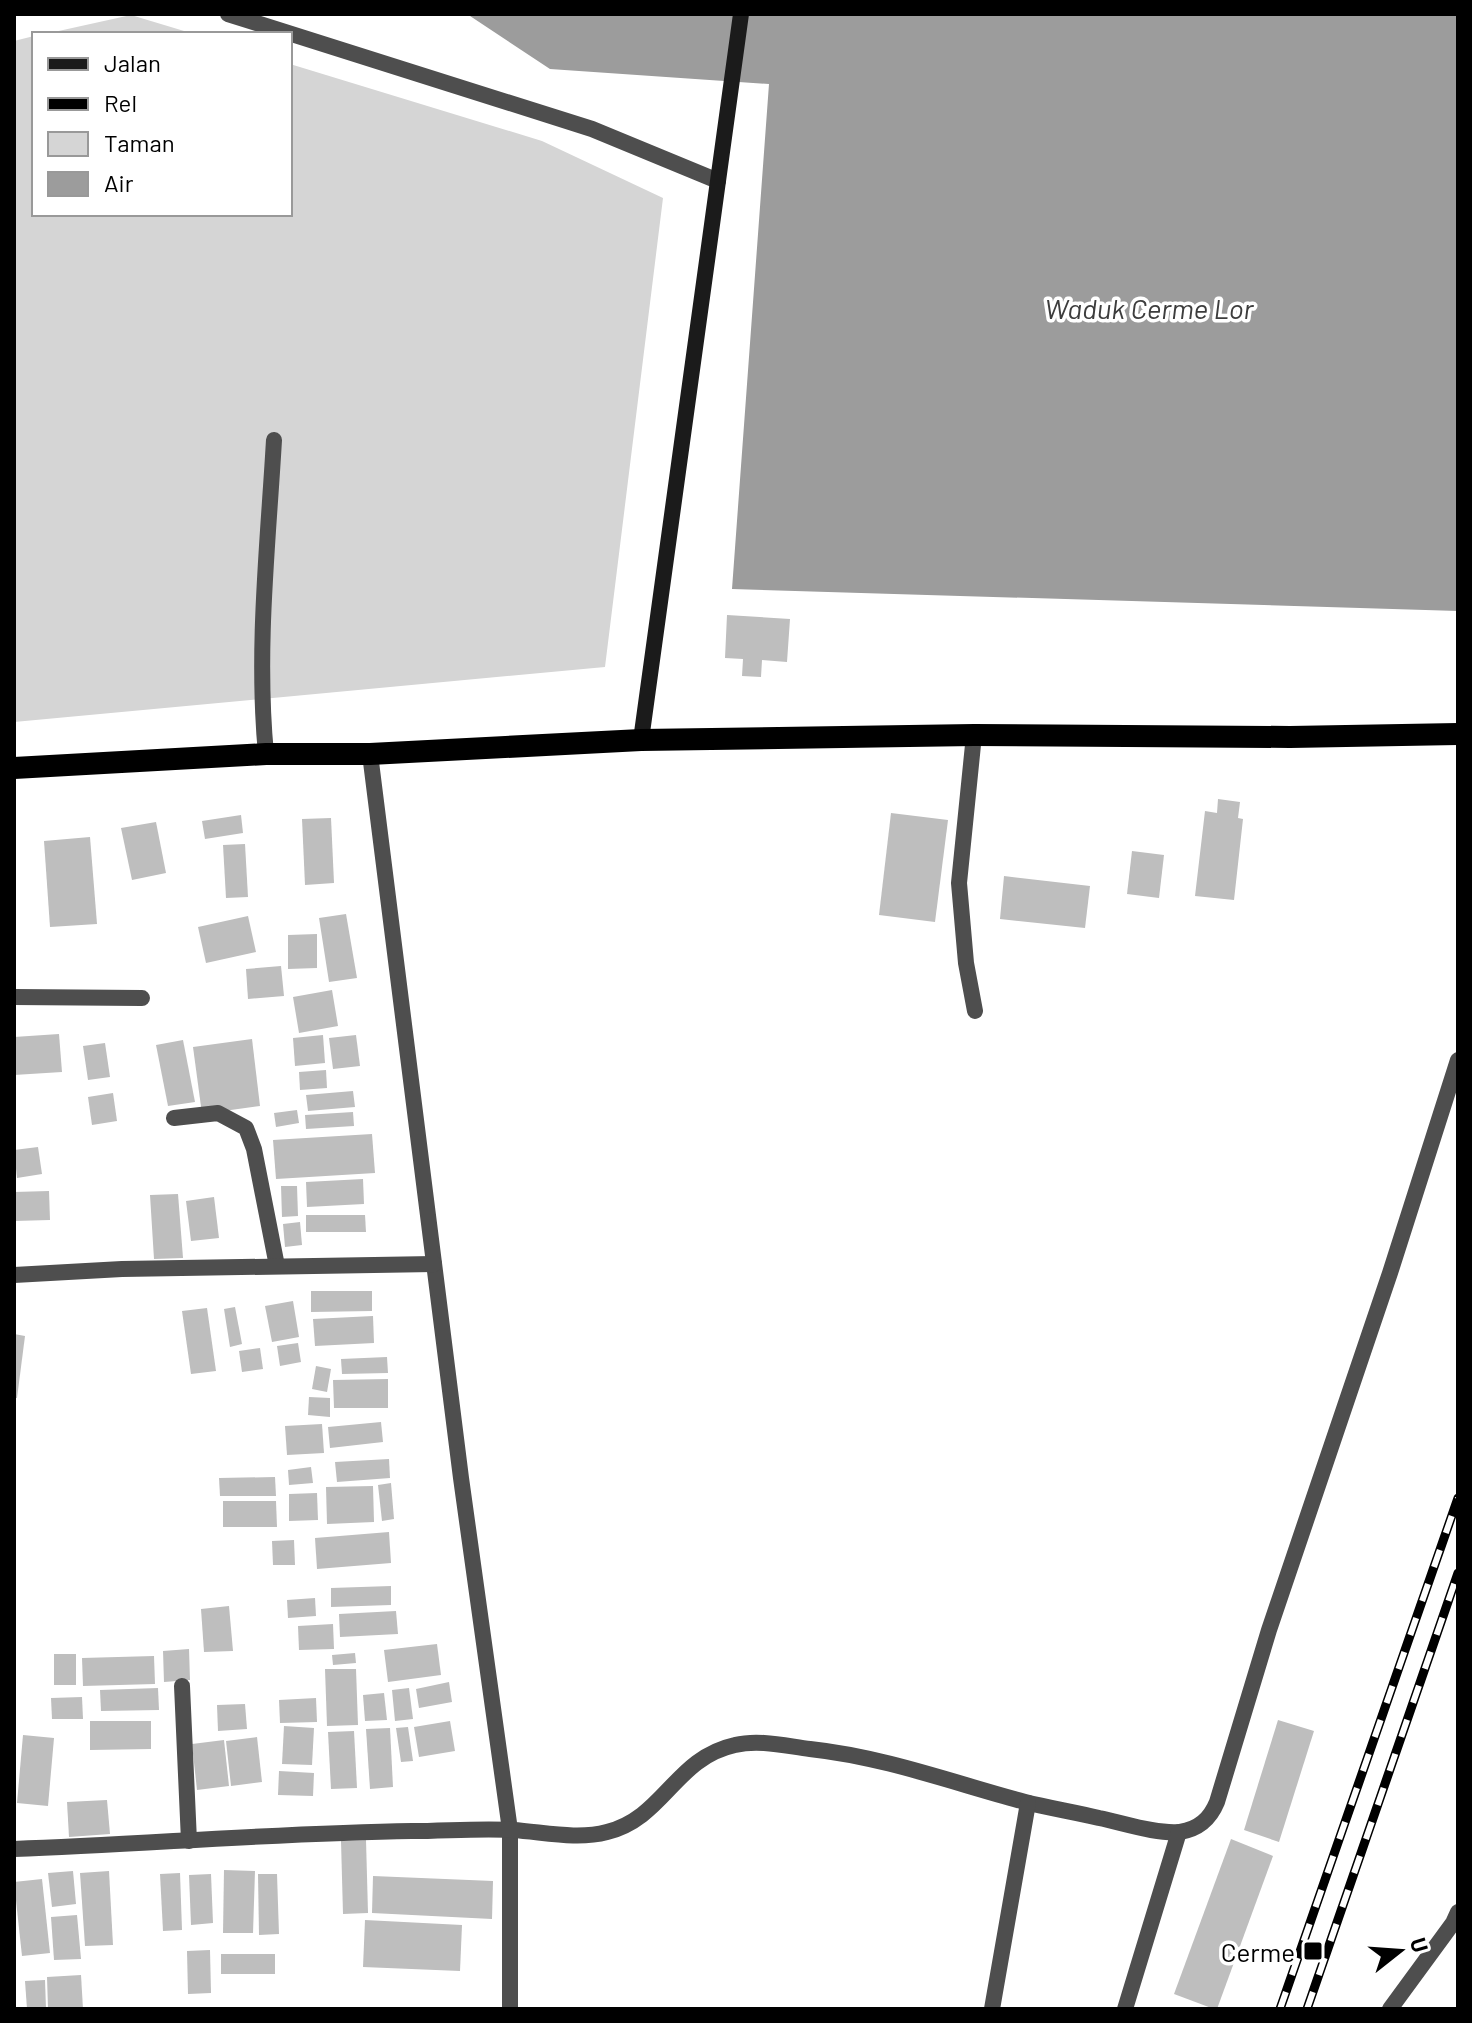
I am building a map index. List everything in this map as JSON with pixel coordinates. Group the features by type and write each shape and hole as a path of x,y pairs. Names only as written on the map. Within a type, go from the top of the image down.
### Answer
{"highway":[{"path":"14,768 266,754 370,754 641,740 974,735 1290,737 1458,734"}],"main road":[{"path":"641,740 741,14"}],"street":[{"path":"228,14 285,32"},
{"path":"292,34 592,129 718,181"},
{"path":"266,754 262,712 263,666 274,440"},
{"path":"974,735 959,883 966,963 975,1011"},
{"path":"370,754 510,1830 510,2009"},
{"path":"14,997 142,998"},
{"path":"14,1849 328,1832 510,1830 573,1835 607,1832 631,1823 653,1807 699,1759 736,1744 757,1743 839,1752 1028,1803 1157,1830 1179,1832 1198,1827 1212,1815 1217,1802 1269,1630 1390,1273 1458,1060"},
{"path":"174,1118 218,1113 246,1128 254,1149 277,1266"},
{"path":"14,1275 122,1269 434,1264"},
{"path":"182,1686 189,1841"},
{"path":"992,2009 1028,1803"},
{"path":"1125,2009 1179,1832"},
{"path":"1390,2009 1458,1912"}],"green space":[{"path":"131,15 187,32 54,32"},
{"path":"32,36 32,216 292,216 292,65 542,141 663,198 605,667 14,722 14,41"}],"water":[{"name":"Waduk Cerme Lor","path":"467,14 1458,14 1458,611 732,589 769,84 550,69"}],"building":[{"path":"727,615 790,619 787,662 762,660 761,677 742,676 743,659 725,658"},
{"path":"1218,799 1240,802 1238,818 1243,819 1234,900 1195,896 1205,811 1217,813"},
{"path":"891,813 948,820 935,922 879,915"},
{"path":"241,815 243,833 205,839 202,821"},
{"path":"331,818 334,883 305,885 302,819"},
{"path":"156,822 166,873 132,880 121,828"},
{"path":"90,837 97,924 50,927 44,841"},
{"path":"245,844 248,897 226,898 223,845"},
{"path":"1132,851 1164,855 1159,898 1127,894"},
{"path":"1004,876 1090,886 1085,928 1000,919"},
{"path":"346,914 357,978 329,982 319,918"},
{"path":"248,916 256,952 206,963 198,927"},
{"path":"317,934 317,968 288,969 288,935"},
{"path":"281,966 284,996 248,999 246,969"},
{"path":"332,990 338,1026 299,1033 293,997"},
{"path":"59,1034 62,1072 14,1075 14,1037"},
{"path":"323,1035 325,1063 295,1066 293,1038"},
{"path":"356,1035 360,1066 333,1069 329,1038"},
{"path":"252,1039 260,1106 202,1114 193,1047"},
{"path":"183,1040 195,1102 168,1106 156,1045"},
{"path":"105,1043 110,1077 88,1080 83,1046"},
{"path":"326,1070 327,1088 300,1090 299,1072"},
{"path":"353,1091 355,1107 308,1111 306,1095"},
{"path":"113,1093 117,1121 92,1125 88,1097"},
{"path":"297,1110 299,1123 276,1127 274,1113"},
{"path":"353,1112 354,1126 306,1129 305,1115"},
{"path":"372,1134 375,1173 276,1179 273,1140"},
{"path":"38,1147 42,1174 17,1178 14,1150"},
{"path":"363,1179 364,1204 307,1207 306,1182"},
{"path":"281,1186 297,1186 298,1216 282,1217"},
{"path":"49,1191 50,1220 14,1221 14,1192"},
{"path":"178,1194 183,1258 154,1259 150,1195"},
{"path":"214,1197 219,1238 191,1241 186,1201"},
{"path":"306,1215 365,1215 366,1232 306,1232"},
{"path":"300,1222 302,1245 285,1247 283,1224"},
{"path":"311,1291 372,1291 372,1311 311,1312"},
{"path":"293,1301 299,1337 272,1342 265,1306"},
{"path":"235,1307 242,1344 230,1347 224,1309"},
{"path":"207,1308 216,1371 191,1374 182,1311"},
{"path":"373,1316 374,1343 315,1346 313,1319"},
{"path":"14,1334 25,1336 17,1398 14,1398"},
{"path":"298,1343 301,1362 280,1366 277,1346"},
{"path":"260,1348 263,1369 242,1372 239,1351"},
{"path":"387,1357 388,1373 342,1374 341,1359"},
{"path":"316,1366 331,1369 327,1392 312,1389"},
{"path":"388,1379 388,1408 334,1408 333,1380"},
{"path":"309,1397 330,1398 330,1417 308,1415"},
{"path":"381,1422 383,1442 330,1448 328,1427"},
{"path":"322,1424 324,1453 287,1455 285,1426"},
{"path":"389,1459 390,1478 337,1482 335,1462"},
{"path":"311,1467 313,1483 289,1485 288,1470"},
{"path":"275,1477 276,1496 220,1496 219,1478"},
{"path":"391,1483 394,1519 382,1521 378,1485"},
{"path":"373,1486 374,1522 327,1524 326,1487"},
{"path":"317,1493 318,1520 289,1521 289,1494"},
{"path":"223,1501 276,1501 277,1527 223,1527"},
{"path":"389,1532 391,1563 317,1569 315,1538"},
{"path":"294,1540 295,1565 273,1565 272,1541"},
{"path":"391,1586 391,1605 331,1607 331,1588"},
{"path":"315,1598 316,1616 288,1618 287,1600"},
{"path":"229,1606 233,1651 204,1652 201,1609"},
{"path":"396,1611 398,1634 340,1637 339,1614"},
{"path":"333,1624 334,1649 299,1650 298,1626"},
{"path":"437,1644 441,1675 388,1682 384,1650"},
{"path":"189,1649 190,1680 164,1682 163,1651"},
{"path":"355,1653 356,1663 333,1665 332,1655"},
{"path":"54,1654 76,1654 76,1685 54,1685"},
{"path":"154,1656 155,1684 83,1686 82,1658"},
{"path":"325,1669 356,1669 358,1725 327,1726"},
{"path":"449,1682 452,1702 419,1708 416,1689"},
{"path":"158,1688 159,1710 101,1711 100,1690"},
{"path":"409,1688 413,1719 395,1721 392,1690"},
{"path":"384,1693 387,1720 365,1721 363,1695"},
{"path":"82,1697 83,1719 52,1719 51,1698"},
{"path":"316,1698 317,1722 280,1723 279,1700"},
{"path":"245,1704 247,1729 218,1731 217,1705"},
{"path":"1278,1720 1314,1731 1279,1842 1244,1830"},
{"path":"90,1721 151,1721 151,1749 90,1750"},
{"path":"450,1721 455,1751 419,1757 414,1727"},
{"path":"284,1726 314,1728 312,1765 282,1764"},
{"path":"408,1727 413,1761 401,1762 396,1728"},
{"path":"390,1728 393,1787 370,1789 366,1729"},
{"path":"354,1731 357,1788 331,1789 328,1732"},
{"path":"23,1735 54,1738 48,1806 17,1803"},
{"path":"257,1737 262,1782 231,1786 226,1741"},
{"path":"224,1740 229,1786 197,1790 192,1744"},
{"path":"279,1771 314,1773 313,1796 278,1795"},
{"path":"107,1800 110,1834 69,1837 67,1802"},
{"path":"1231,1839 1273,1856 1217,2009 1214,2009 1174,1994"},
{"path":"366,1840 368,1913 343,1914 341,1841"},
{"path":"224,1870 255,1871 253,1933 223,1933"},
{"path":"73,1871 76,1904 52,1907 48,1873"},
{"path":"109,1871 113,1945 85,1946 80,1873"},
{"path":"180,1873 182,1930 163,1931 160,1874"},
{"path":"211,1874 213,1923 191,1925 189,1875"},
{"path":"258,1874 277,1874 279,1934 259,1935"},
{"path":"373,1876 493,1881 492,1919 372,1913"},
{"path":"42,1879 50,1953 22,1956 14,1882"},
{"path":"77,1915 81,1959 54,1960 51,1917"},
{"path":"365,1920 462,1925 460,1971 363,1967"},
{"path":"210,1950 211,1993 188,1994 187,1951"},
{"path":"221,1954 275,1954 275,1974 221,1974"},
{"path":"81,1975 83,2009 48,2009 47,1977"},
{"path":"45,1980 46,2009 27,2009 25,1981"}],"railway":[{"path":"1280,2009 1458,1498"},
{"path":"1307,2009 1458,1573"}],"place":[{"name":"Cerme","path":"1313,1951"}]}
